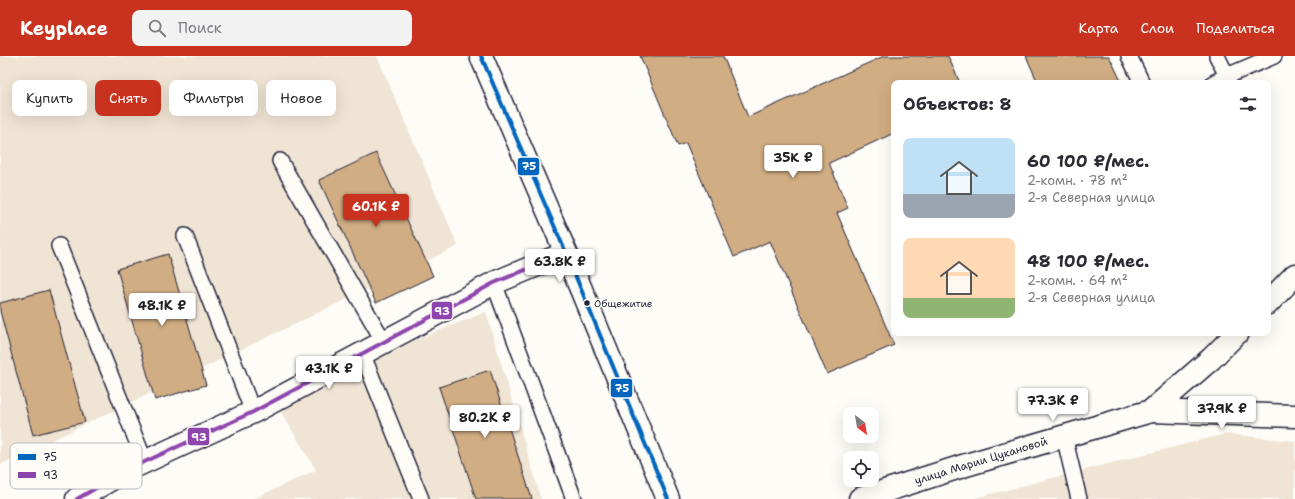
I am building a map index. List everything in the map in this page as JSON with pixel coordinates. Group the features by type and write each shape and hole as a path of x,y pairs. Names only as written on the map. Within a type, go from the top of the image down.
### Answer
{"street":[{"path":"482,56 668,499"},
{"path":"142,463 253,412 494,284 566,253"},
{"path":"1271,299 1295,275"},
{"name":"улица Марии Цукановой","path":"862,499 966,465 1151,411 1211,359 1234,336"},
{"path":"1151,411 1295,416"},
{"path":"77,499 94,489"}],"lane":[{"path":"1129,56 1141,80"},
{"path":"1217,56 1227,76"},
{"path":"1219,80 1274,56"},
{"path":"280,161 384,342"},
{"path":"185,236 253,412"},
{"path":"59,246 137,443"},
{"path":"494,284 574,499"},
{"path":"362,353 421,499"},
{"path":"1064,436 1080,499"},
{"path":"142,454 145,462"}],"shaded area":[{"path":"0,56 377,56 458,246 46,443 10,443 10,460 0,465"},
{"path":"486,312 541,499 253,499 316,470 272,397"},
{"path":"1225,434 1295,441 1295,499 971,499"}],"building":[{"path":"640,56 723,56 748,117 884,56 948,56 959,80 891,80 891,134 829,163 848,208 837,213 894,345 827,374 770,241 734,257 686,143 678,146"},
{"path":"1026,56 1109,56 1121,80 1037,80"},
{"path":"376,153 433,276 376,303 319,180"},
{"path":"168,254 206,385 155,400 117,269"},
{"path":"49,290 85,422 33,435 0,311 0,303"},
{"path":"490,370 532,499 476,499 439,387"}],"transit line":[{"name":"75","path":"481,56 566,253 668,499"},
{"name":"93","path":"142,463 253,412 494,283 566,253"},
{"name":"93","path":"77,499 94,489"}],"place":[{"name":"Общежитие","path":"587,303"}]}
